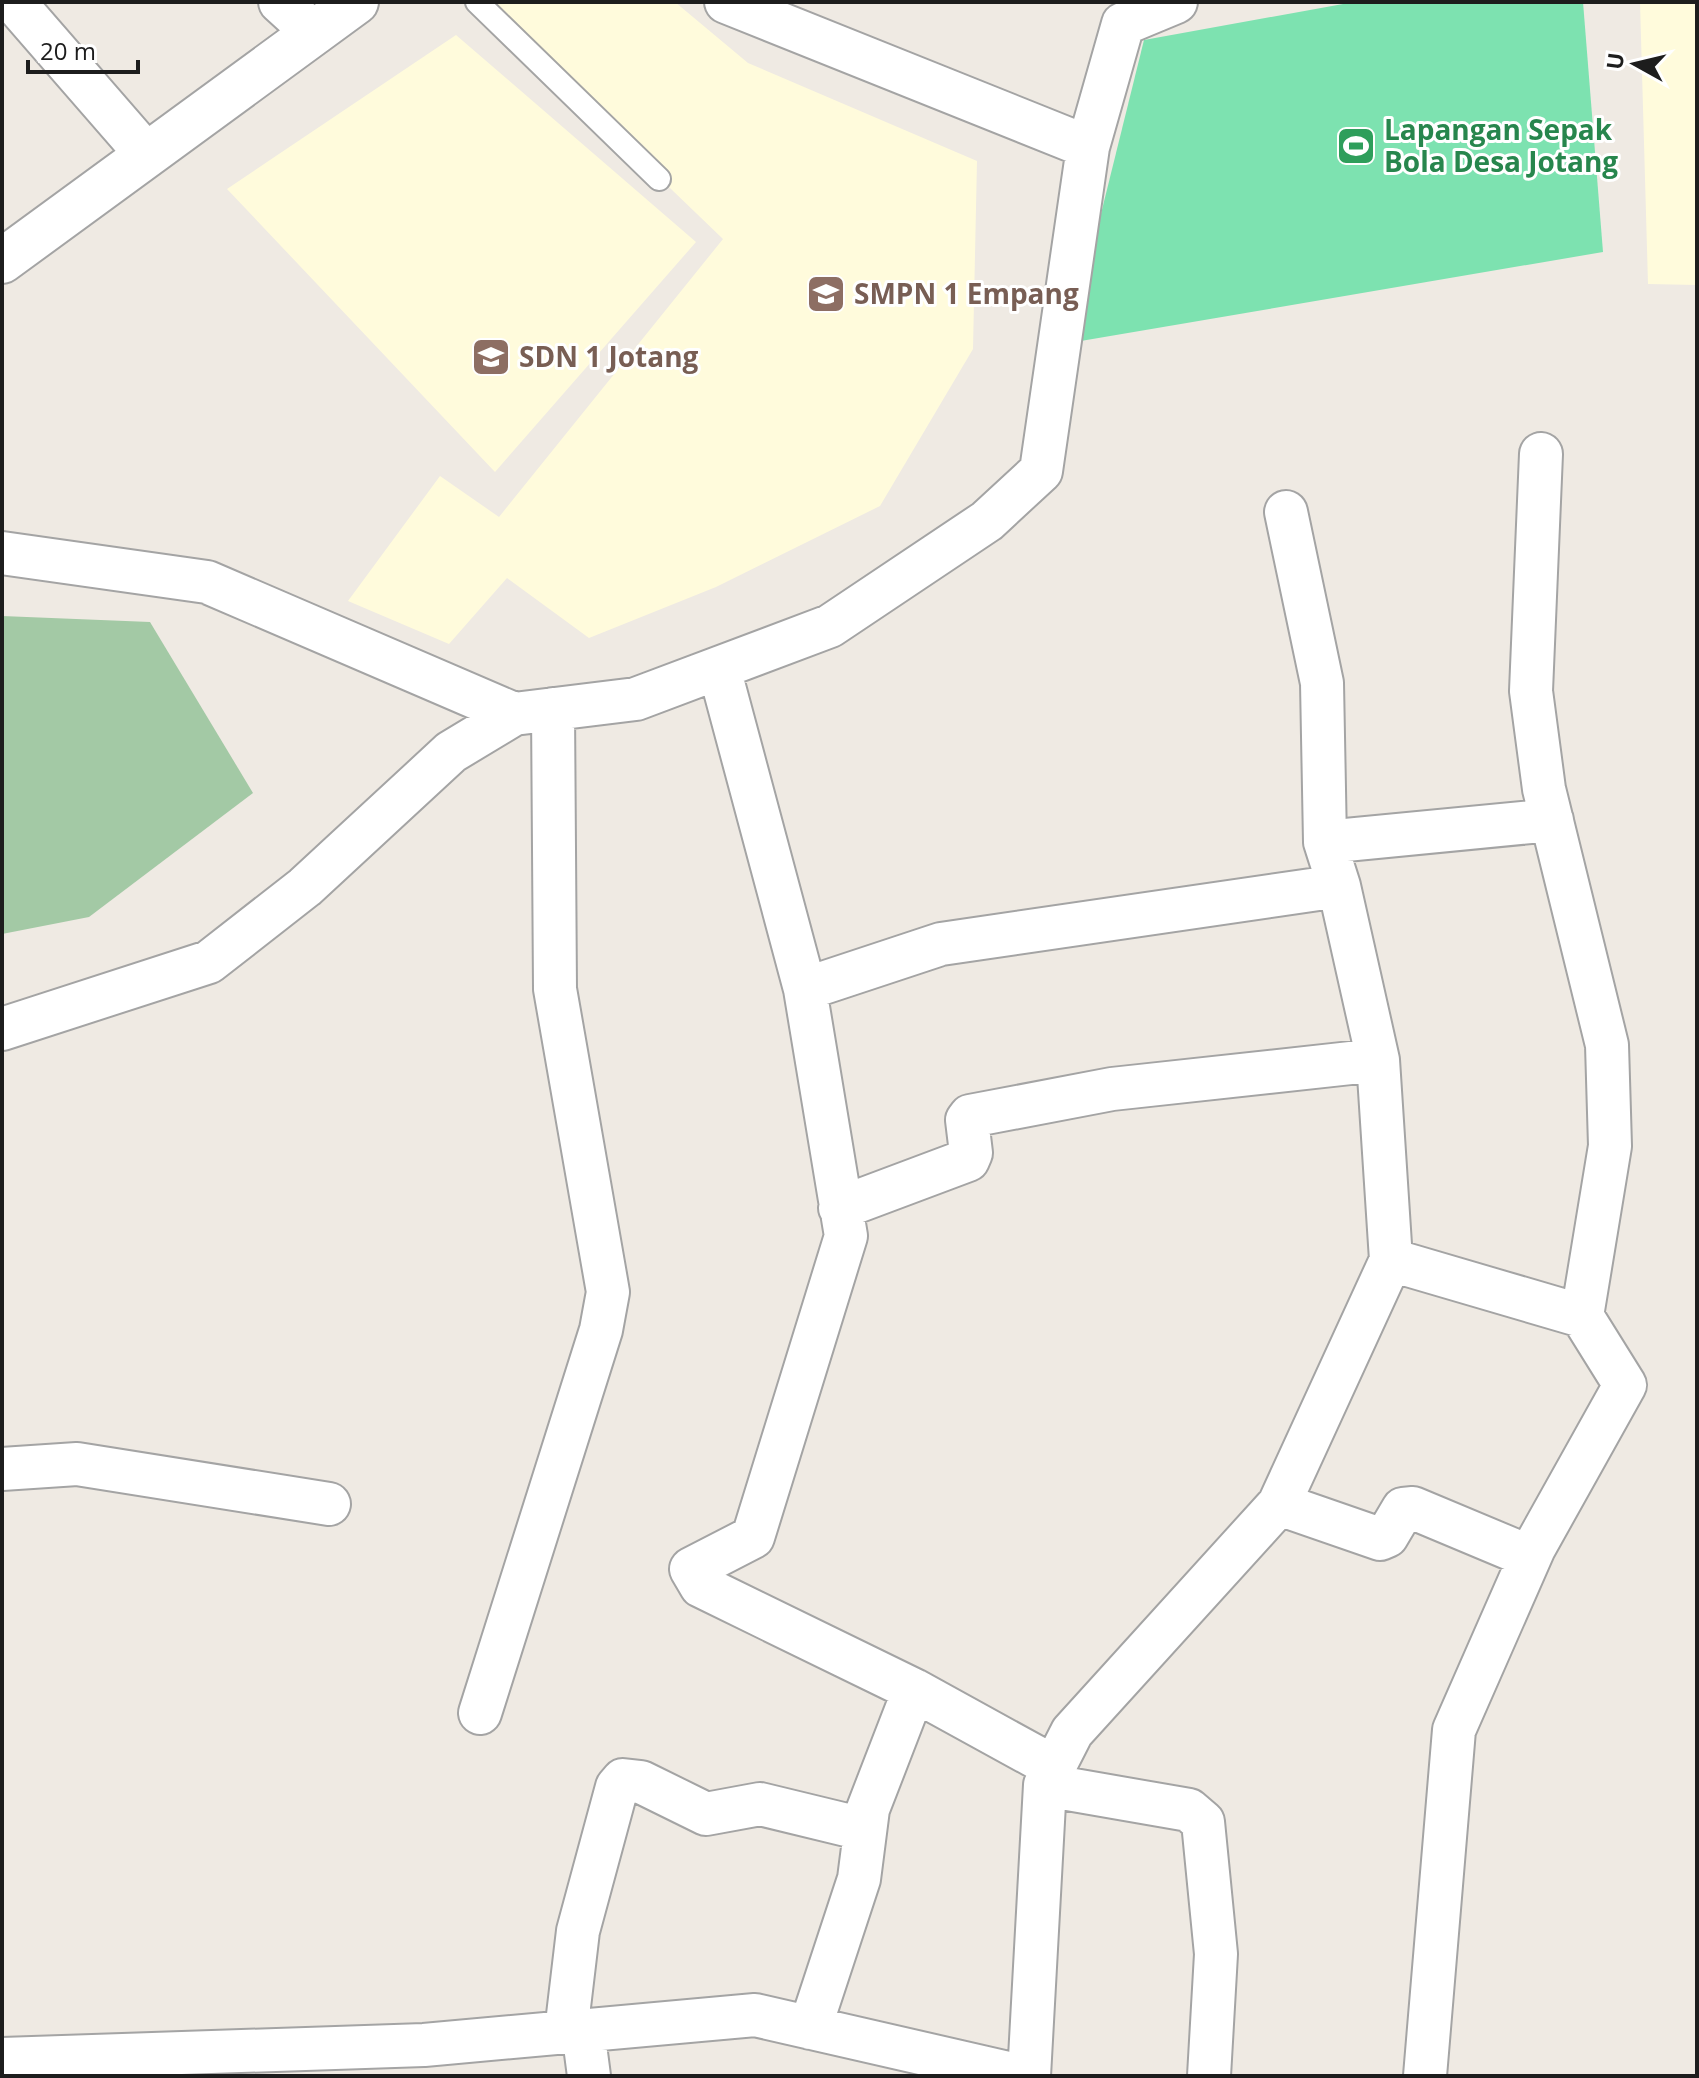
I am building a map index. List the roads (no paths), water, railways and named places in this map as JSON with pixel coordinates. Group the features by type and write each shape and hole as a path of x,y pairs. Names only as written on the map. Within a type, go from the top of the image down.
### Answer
{"street":[{"path":"14,2 147,155"},
{"path":"280,2 314,33"},
{"path":"2,261 356,2"},
{"path":"726,2 1088,147"},
{"path":"2,1029 209,962 305,887 451,752 533,712 636,699 830,626 987,521 1041,471 1088,147 1123,24 1164,4"},
{"path":"1425,2076 1454,1730 1530,1557 1625,1385 1582,1316 1610,1146 1607,1045 1552,820 1531,691 1541,454"},
{"path":"1029,2076 1049,1776 1072,1732 1279,1504 1391,1260 1378,1060 1339,886 1325,842 1322,683 1286,512"},
{"path":"2,553 207,582 533,712"},
{"path":"719,668 805,989 846,1236 753,1537 691,1569 701,1586 914,1690 1049,1776 1189,1810 1203,1822 1216,1954 1209,2076"},
{"path":"480,1713 601,1330 608,1292 555,989 533,712"},
{"path":"1325,842 1552,820"},
{"path":"805,989 941,944 1339,886"},
{"path":"840,1208 968,1160 971,1153 967,1120 970,1116 1112,1089 1378,1060"},
{"path":"1391,1260 1582,1316"},
{"path":"2,1469 77,1464 329,1504"},
{"path":"1279,1504 1380,1539 1387,1536 1403,1509 1413,1508 1530,1557"},
{"path":"810,2028 859,1879 863,1829 914,1690"},
{"path":"589,2076 574,2031 578,1931 617,1787 623,1780 641,1782 692,1810 706,1814 760,1804 863,1829"},
{"path":"2,2059 423,2060 574,2031 755,2015 1021,2076"}],"lane":[{"path":"477,2 659,179"}],"place":[{"name":"Lapangan Sepak Bola Desa Jotang","path":"1356,146"},
{"name":"SMPN 1 Empang","path":"826,294"},
{"name":"SDN 1 Jotang","path":"491,357"}]}
